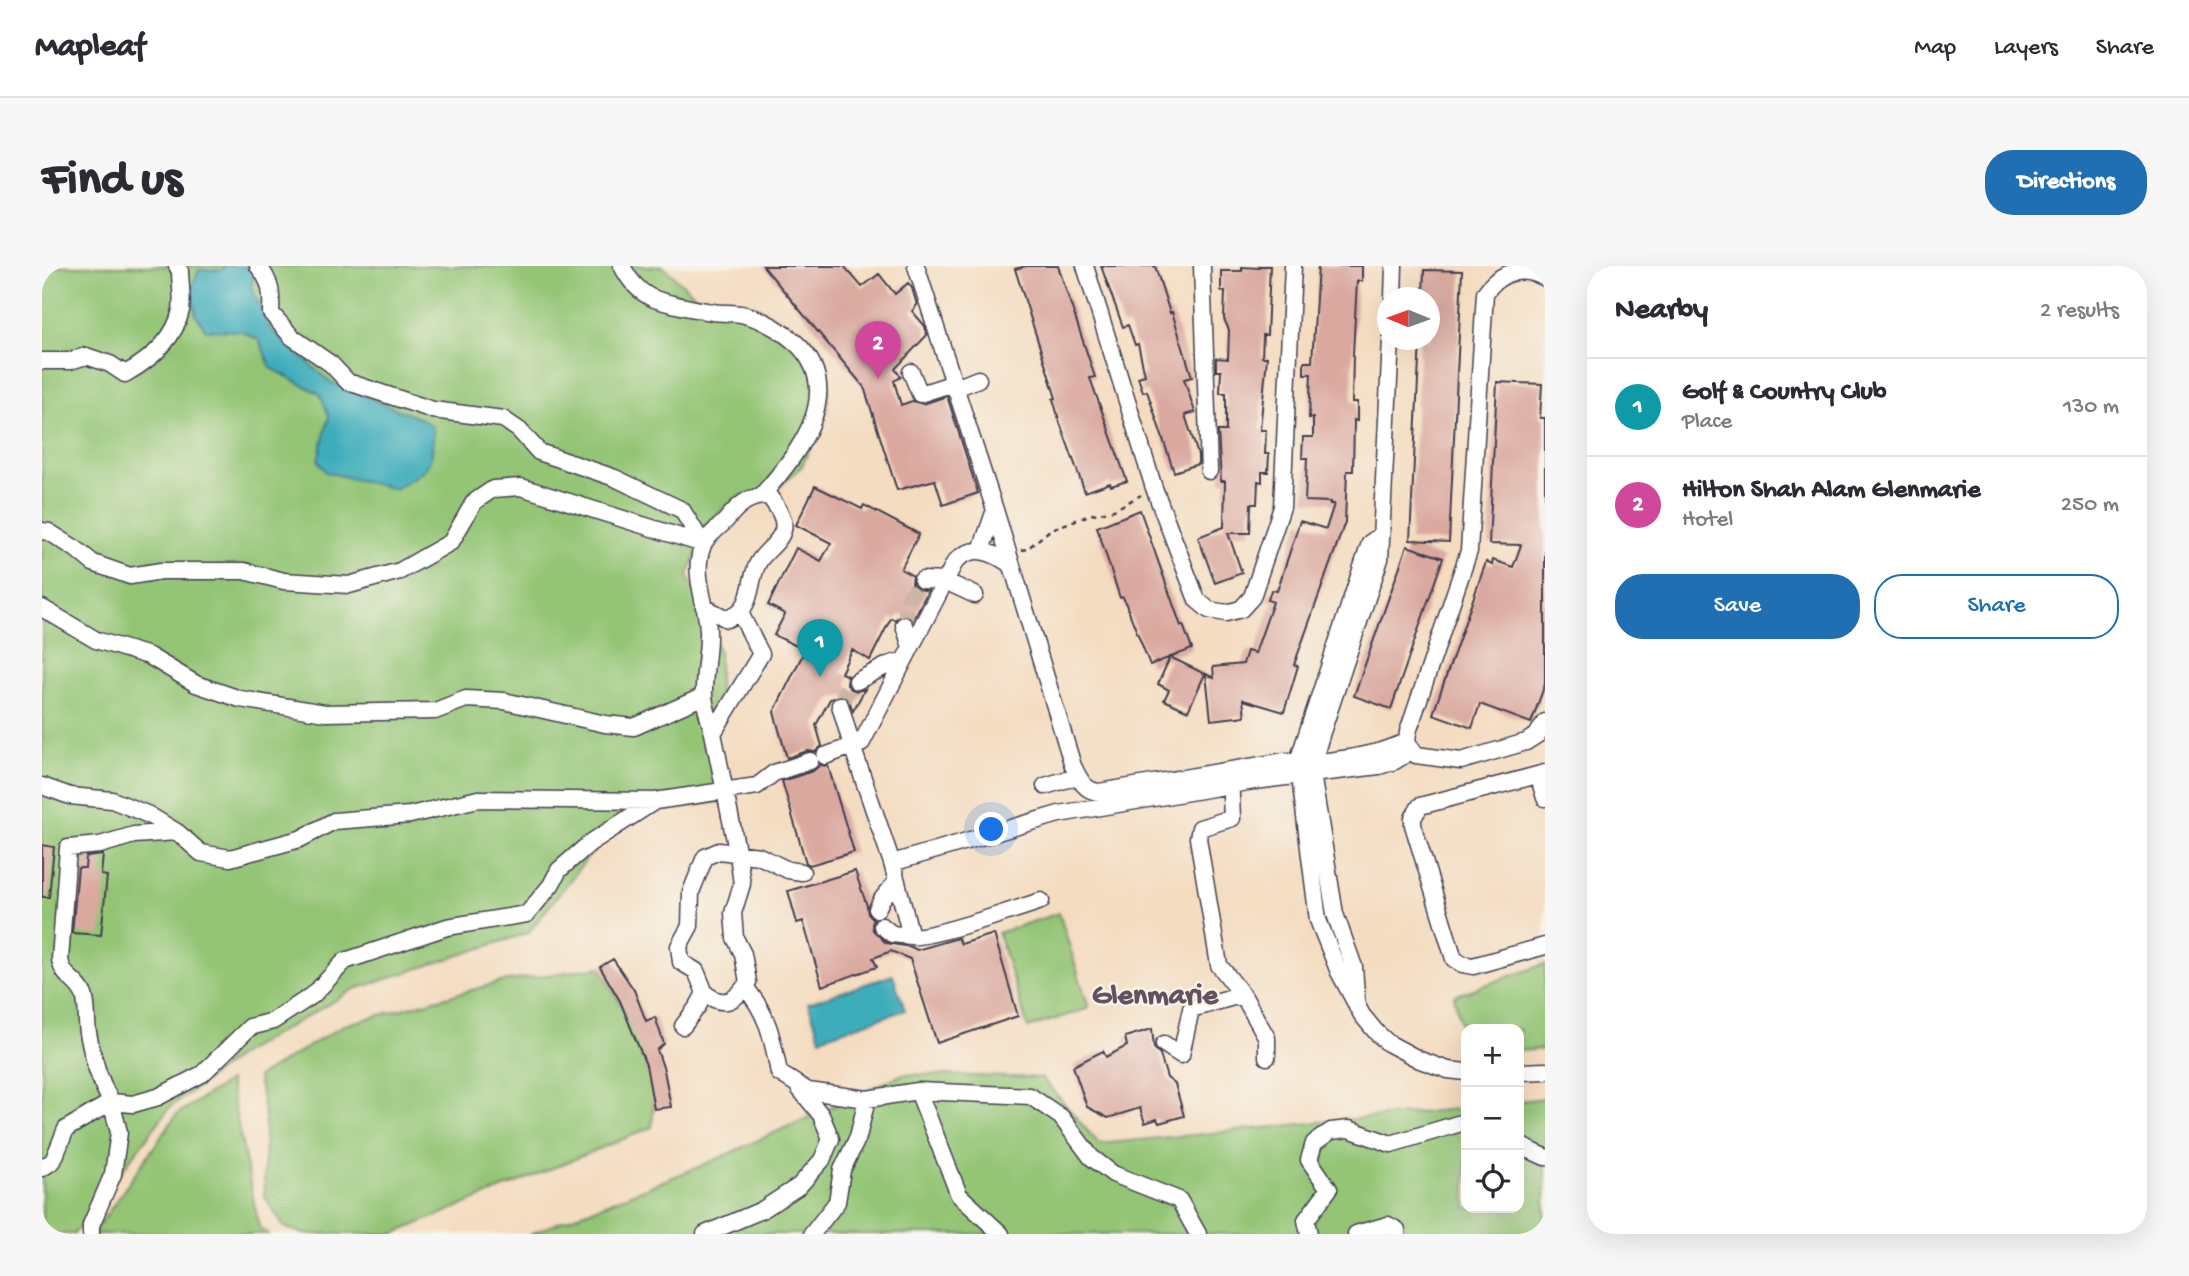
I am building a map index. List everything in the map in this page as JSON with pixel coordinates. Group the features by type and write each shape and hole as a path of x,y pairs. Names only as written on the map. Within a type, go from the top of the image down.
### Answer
{"street":[{"path":"42,361 70,361 86,356 110,364 125,374 142,365 165,344 181,310 180,271 177,266"},
{"path":"622,266 628,280 650,297 712,312 743,314 781,330 804,351 815,370 819,403 808,432 789,464 761,496"},
{"path":"916,266 995,510 1073,766 1082,782 1091,792 1099,792 1230,777"},
{"path":"1084,266 1154,488 1197,600 1209,610 1226,613 1241,609 1252,597 1282,507 1293,266"},
{"path":"1202,266 1209,471"},
{"path":"1393,287 1394,266"},
{"path":"1305,768 1338,771 1380,766 1395,761 1409,747 1408,732 1469,551 1485,293 1503,274 1516,269 1530,269 1545,278"},
{"path":"262,270 271,286 271,313 292,337 331,364 348,382 433,410 503,419 519,430 539,452 615,478 682,510 703,544"},
{"path":"1357,1007 1354,967 1335,914 1315,795 1305,768 1322,732 1380,559 1390,350"},
{"path":"911,372 920,394 978,379"},
{"path":"42,531 49,532 93,563 130,576 161,571 244,571 284,582 349,585 400,570 440,548 450,542 474,502 494,489 521,487 703,544"},
{"path":"708,635 734,616 750,595 757,563 772,548 783,530 782,513 769,496 755,496 736,508 703,544 697,575 708,619 705,696 738,855 741,884 733,913 735,938 743,954 748,982 740,996 727,1002 713,1000 705,993 696,971 681,962 679,946 690,926 691,892 705,857 719,851 738,855 759,856 788,870 802,872"},
{"path":"981,550 995,510"},
{"path":"1381,535 1370,543 1305,768 1318,920 1339,972 1357,1007 1377,1032 1388,1043 1420,1060 1448,1070 1461,1071"},
{"path":"42,786 70,796 112,800 149,815 177,832 201,853 230,858 300,839 334,821 410,816 478,799 655,801 757,786 774,773 861,744 959,557 981,550 1010,559"},
{"path":"922,580 945,581 975,595"},
{"path":"704,607 734,616 761,654 713,733"},
{"path":"42,608 96,640 149,656 196,684 240,699 325,713 435,712 466,699 504,701 605,724 634,727 705,696"},
{"path":"904,625 907,654"},
{"path":"857,681 907,654"},
{"path":"840,705 892,863 911,936"},
{"path":"892,863 1059,814 1230,777 1305,768 1409,747 1427,758 1461,761 1526,742 1537,735 1545,722"},
{"path":"1322,732 1334,750 1350,758"},
{"path":"1315,795 1338,771"},
{"path":"1545,798 1542,774 1420,806 1413,818 1454,959 1474,966 1545,946"},
{"path":"1230,777 1231,818 1200,828 1198,838 1219,965 1244,997 1267,1038 1267,1057"},
{"path":"1045,786 1082,782"},
{"path":"1059,814 1082,782"},
{"path":"42,1168 53,1161 66,1129 111,1102 133,1104 158,1097 202,1074 250,1027 273,1021 313,995 345,961 447,928 527,914 551,885 559,870 579,852 655,801"},
{"path":"91,1234 91,1226 113,1174 119,1132 111,1102 103,1088 88,1033 85,999 81,988 67,978 60,960 68,848 100,845 134,835 177,832"},
{"path":"877,909 897,881"},
{"path":"882,926 892,934 916,937 1041,901"},
{"path":"745,987 761,1007 773,1037 779,1073 808,1091 867,1099 918,1091 1030,1096 1061,1117 1091,1157 1113,1174 1179,1200 1198,1234"},
{"path":"682,1026 705,993"},
{"path":"1164,1044 1181,1055 1191,1009 1233,997 1244,997"},
{"path":"1524,1072 1545,1071"},
{"path":"705,1234 762,1210 799,1185 822,1160 831,1139 821,1115 793,1081"},
{"path":"918,1091 960,1195 1001,1234"},
{"path":"813,1234 837,1202 842,1170 858,1137 867,1099"},
{"path":"1308,1234 1306,1220 1329,1189 1309,1160 1314,1143 1322,1137 1331,1131 1349,1129 1391,1144 1461,1123"},
{"path":"1524,1147 1545,1157"},
{"path":"1356,1234 1388,1225 1397,1230 1397,1234"}],"path":[{"path":"1010,559 1050,530 1089,515 1114,510 1154,488"}],"green space":[{"path":"42,266 662,266 696,296 754,305 811,338 829,387 826,413 802,466 776,490 738,496 708,523 688,575 719,652 719,703 702,718 717,802 650,812 601,841 528,933 355,989 241,1054 170,1107 74,1234 42,1234"},
{"path":"1059,913 1089,1008 1028,1028 998,933"},
{"path":"1545,964 1545,1049 1524,1051 1524,1024 1461,1026 1454,996"},
{"path":"600,967 621,1004 646,1064 653,1106 652,1127 393,1234 304,1234 284,1227 264,1196 265,1118 258,1077 344,1025 501,982"},
{"path":"903,1074 1042,1078 1099,1144 1461,1108 1461,1213 1524,1213 1524,1100 1545,1098 1545,1234 530,1234 706,1164"},
{"path":"229,1081 259,1227 268,1234 93,1234 177,1114"}],"water":[{"path":"226,266 265,266 256,271 251,286 270,329 330,382 421,419 433,427 432,452 422,472 394,489 326,472 318,460 329,416 320,394 271,368 259,340 241,331 206,330 196,315 190,291 199,270 221,270"},
{"path":"893,975 905,1010 820,1038 808,1003"}],"building":[{"path":"763,266 844,266 862,287 879,274 895,294 908,283 917,305 912,311 925,326 927,335 895,369 901,377 894,381 901,405 912,401 923,404 947,396 978,493 943,505 935,480 897,490 864,387"},
{"path":"1026,266 1058,266 1095,377 1090,378 1127,481 1111,486 1110,483 1085,492 1060,423 1053,399 1056,398 1015,269"},
{"path":"1101,266 1155,266 1192,377 1184,379 1195,412 1185,415 1198,455 1198,464 1174,472 1147,391 1143,392 1138,377 1145,375 1138,344 1135,345 1128,325 1123,327"},
{"path":"1270,266 1267,335 1263,335 1262,357 1267,357 1260,430 1266,430 1265,454 1269,454 1268,472 1262,472 1262,482 1258,481 1257,504 1251,504 1250,533 1228,533 1242,573 1215,583 1198,537 1224,527 1225,481 1221,481 1218,431 1226,431 1226,393 1220,393 1221,371 1216,371 1216,358 1228,359 1229,330 1224,319 1225,291 1221,291 1221,271 1242,271 1242,267"},
{"path":"1318,266 1362,266 1362,281 1357,281 1353,354 1352,402 1357,402 1357,421 1354,420 1353,471 1347,471 1345,522 1294,665 1298,666 1284,712 1243,700 1245,716 1211,720 1206,674 1214,678 1213,667 1243,664 1247,651 1255,653 1273,602 1268,600 1271,590 1277,591 1300,521 1326,529 1334,504 1305,501 1307,458 1302,458 1303,437 1313,437 1313,418 1309,418 1311,374 1304,374 1304,362 1312,362"},
{"path":"1424,270 1462,271 1449,542 1410,540 1420,350 1440,350 1440,287 1423,287"},
{"path":"1497,382 1542,384 1540,418 1545,418 1545,684 1531,723 1480,704 1472,728 1433,714 1486,562 1492,565 1493,560 1513,567 1521,545 1489,544"},
{"path":"815,486 862,509 864,505 919,534 901,569 913,576 912,584 916,588 928,591 913,620 906,615 900,615 895,620 891,618 870,660 852,650 841,673 848,676 847,685 851,689 865,689 853,711 848,698 843,695 830,699 816,725 822,746 815,752 807,751 787,758 774,712 805,650 774,635 785,614 768,605 796,548 821,561 831,543 796,525"},
{"path":"1140,510 1181,626 1183,625 1192,649 1150,665 1123,597 1120,598 1097,527"},
{"path":"1407,546 1443,558 1391,709 1354,696"},
{"path":"1170,657 1205,674 1188,711 1164,700 1169,690 1158,684"},
{"path":"820,765 828,766 854,852 810,865 806,863 782,781 813,771"},
{"path":"42,845 54,847 49,897 42,897"},
{"path":"103,855 101,875 107,876 101,935 72,933 78,868 85,868 86,857"},
{"path":"855,871 868,914 874,919 873,930 886,943 917,950 958,938 961,944 994,934 1018,1016 937,1043 910,959 891,951 873,958 877,967 822,986 803,921 797,923 788,891"},
{"path":"613,959 634,990 646,1021 655,1017 664,1044 657,1050 671,1107 654,1109 646,1065 620,1001 600,967"},
{"path":"1152,1029 1154,1048 1160,1054 1167,1078 1175,1084 1184,1116 1159,1123 1157,1119 1145,1123 1140,1108 1108,1118 1087,1107 1073,1066 1103,1051 1106,1057 1127,1046 1125,1037"}],"tunnel":[{"path":"904,625 909,598 922,580"},
{"path":"840,705 846,691 857,681"}],"place":[{"name":"Hilton Shah Alam Glenmarie","path":"878,379"},
{"name":"Golf & Country Club","path":"820,677"}],"district":[{"name":"Glenmarie","path":"1155,997"}]}
